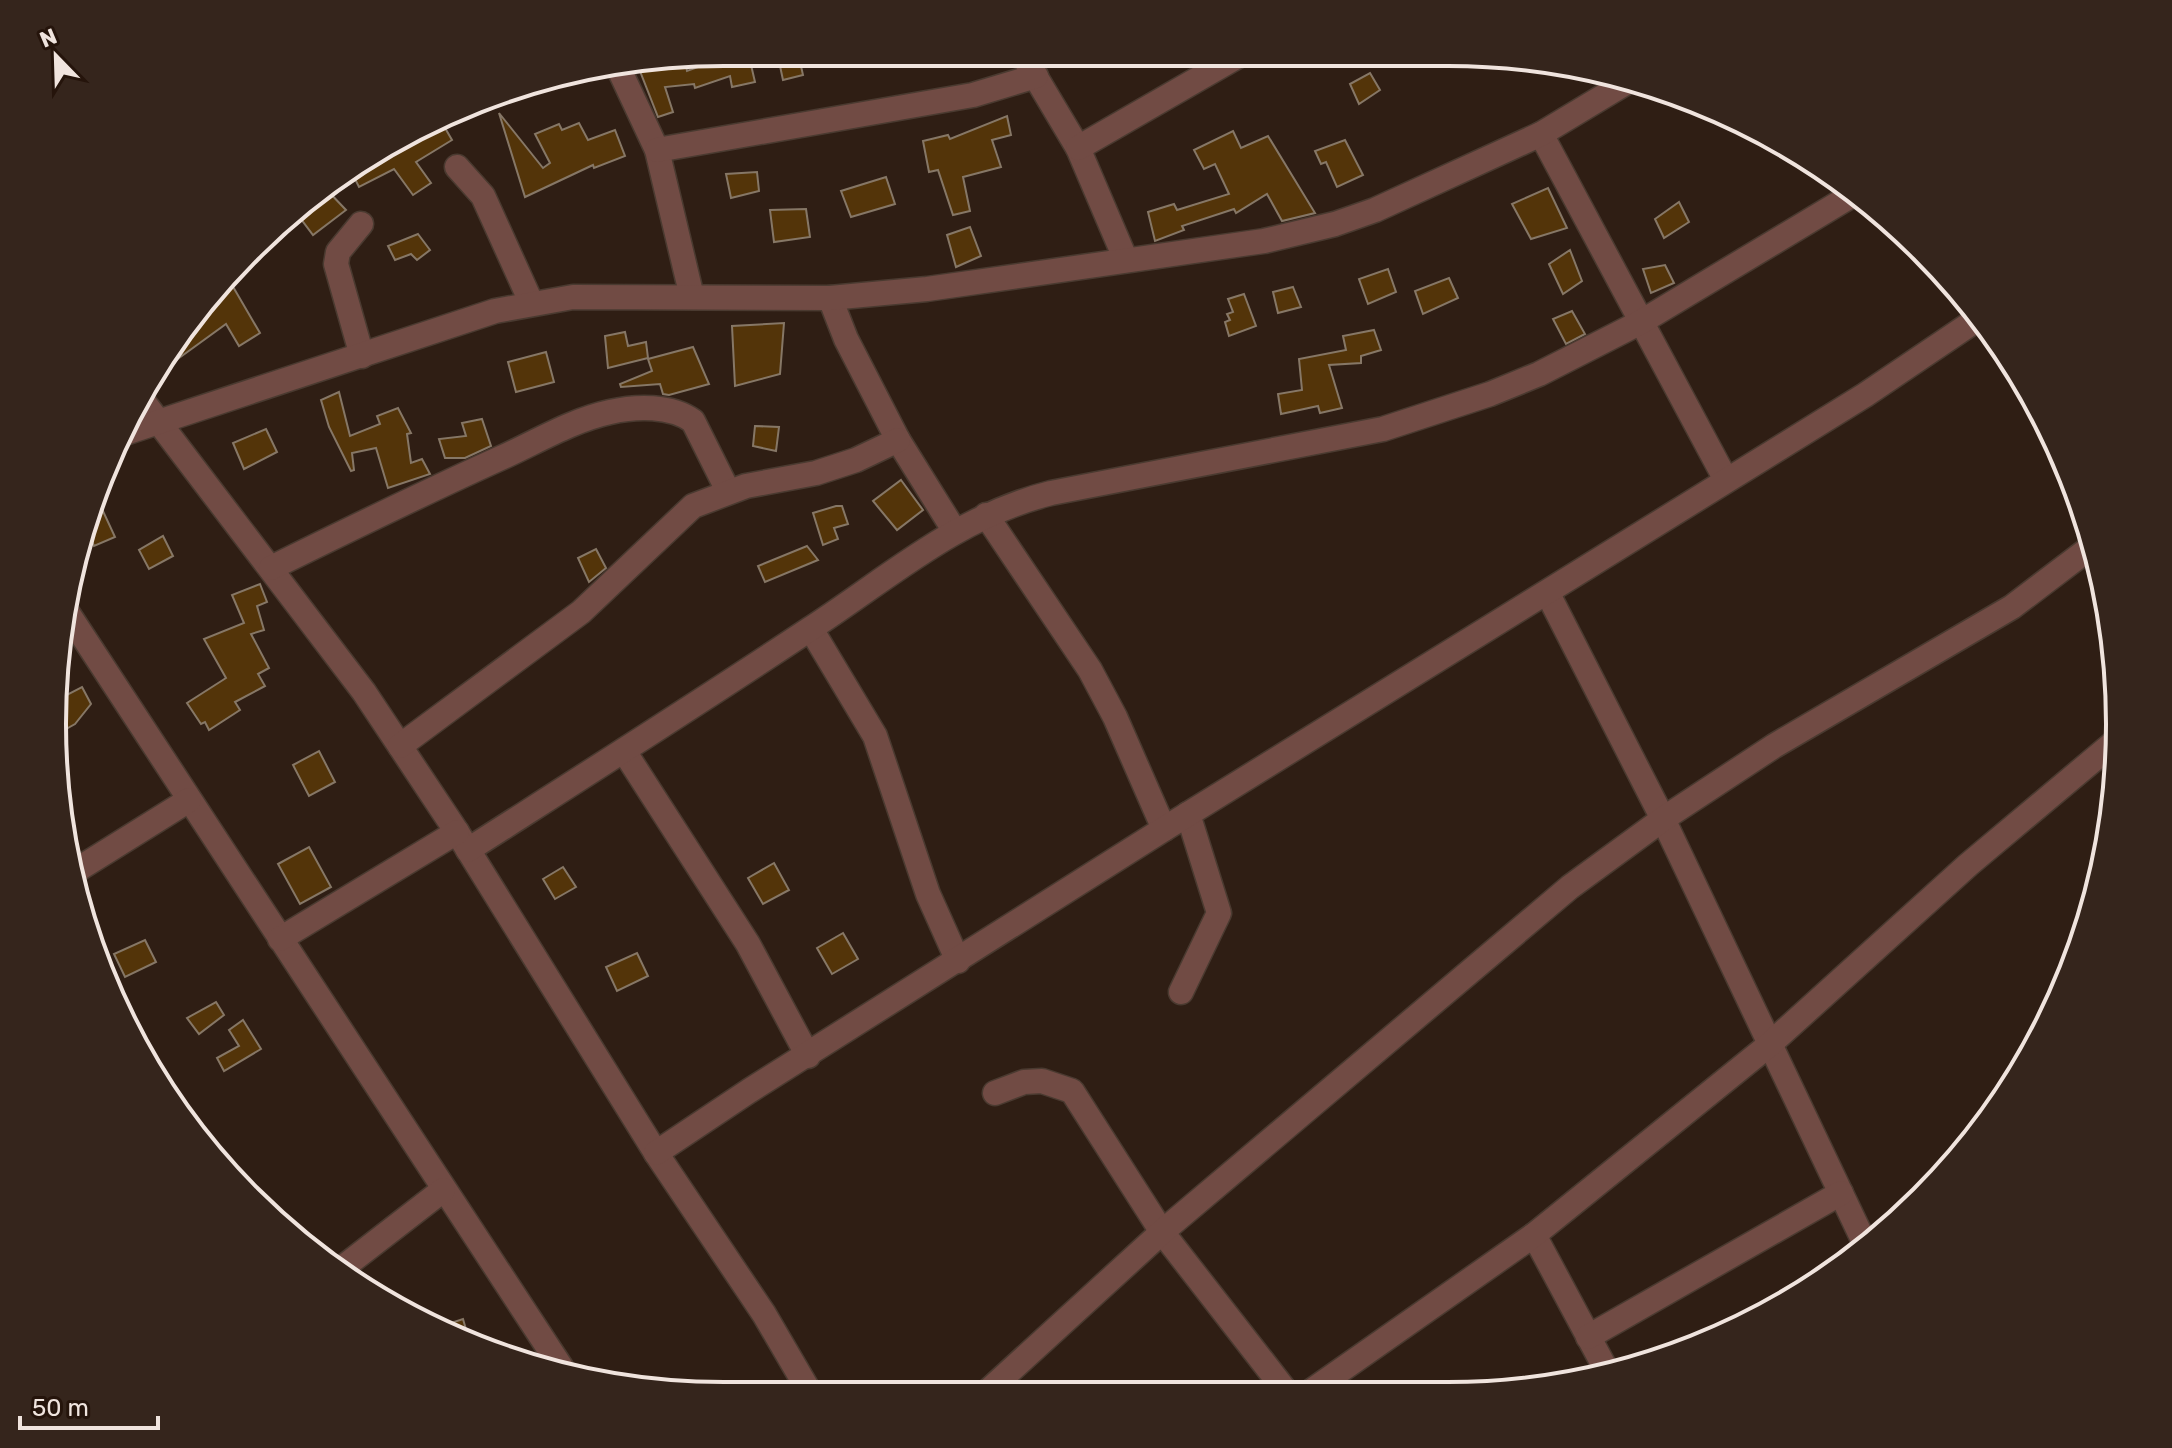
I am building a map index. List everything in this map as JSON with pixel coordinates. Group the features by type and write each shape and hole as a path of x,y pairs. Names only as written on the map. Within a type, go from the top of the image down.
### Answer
{"street":[{"path":"1030,66 1078,148 1125,258"},
{"path":"1078,148 1221,66"},
{"path":"622,75 657,150 692,297"},
{"path":"657,150 973,95 1036,76"},
{"path":"136,429 495,311 531,302 573,297 830,298 927,289 1125,258 1264,241 1335,224 1375,210 1541,134 1618,88"},
{"path":"1541,134 1726,480"},
{"path":"457,167 483,196 531,302"},
{"path":"280,939 624,751 811,629 954,530 1014,502 1051,493 1383,429 1438,413 1539,374 1641,322 1845,199"},
{"path":"361,224 338,252 336,264 362,356"},
{"path":"830,298 846,339 898,440 954,530"},
{"path":"656,1153 1164,829 1865,395 1971,324"},
{"path":"148,407 271,568 400,746 656,1153 764,1314 804,1382"},
{"path":"271,568 482,466 590,418 613,411 638,409 685,415 700,433 728,491"},
{"path":"400,746 581,612 693,506 728,491 816,473 856,460 898,440"},
{"path":"986,515 1090,670 1115,717 1164,829"},
{"path":"998,1382 1162,1232 1524,923 1663,819 1838,707 1966,637 2036,590 2084,553"},
{"path":"1548,594 1663,819 1861,1236"},
{"path":"74,623 443,1190 539,1352"},
{"path":"811,629 875,736 928,894 958,961"},
{"path":"1324,1382 1534,1235 1769,1045 1968,865 2105,750"},
{"path":"624,751 748,944 808,1056"},
{"path":"82,867 189,800"},
{"path":"1181,992 1219,913 1188,814"},
{"path":"995,1093 1033,1082 1062,1085 1072,1091 1162,1232 1279,1382"},
{"path":"348,1264 443,1190"},
{"path":"1588,1337 1841,1193"},
{"path":"1534,1235 1603,1363"}],"building":[{"path":"751,66 755,82 732,87 730,76 695,88 694,84 665,87 673,112 658,117 640,72 686,67 687,71 699,67"},
{"path":"780,66 801,66 803,75 783,80"},
{"path":"1370,73 1380,90 1359,104 1350,84"},
{"path":"499,113 543,168 550,163 535,134 559,124 562,130 579,123 588,140 615,130 625,156 594,168 593,165 525,197"},
{"path":"1007,116 1011,135 992,140 1001,167 963,177 970,211 953,215 938,170 929,172 923,141 948,135 950,139"},
{"path":"445,128 452,140 416,162 431,183 413,195 394,169 359,187 355,179 358,177"},
{"path":"1233,131 1241,148 1268,136 1315,213 1282,221 1267,194 1236,213 1234,209 1182,226 1184,230 1155,241 1148,212 1174,204 1177,210 1229,194 1215,164 1204,169 1194,150"},
{"path":"1345,140 1363,175 1337,187 1326,162 1321,164 1315,151"},
{"path":"757,172 759,191 731,198 726,174"},
{"path":"886,177 895,204 851,217 841,191"},
{"path":"1548,188 1567,228 1531,239 1512,204"},
{"path":"332,195 346,210 313,235 301,220"},
{"path":"1679,202 1689,222 1664,238 1655,219"},
{"path":"806,209 810,237 774,242 770,210"},
{"path":"970,227 981,256 956,267 947,235"},
{"path":"418,234 430,250 417,260 411,254 395,260 388,246"},
{"path":"1570,250 1582,281 1563,294 1549,264"},
{"path":"1665,265 1674,283 1651,293 1643,269"},
{"path":"1388,269 1396,292 1368,304 1359,279"},
{"path":"1449,278 1458,298 1423,314 1415,291"},
{"path":"233,286 260,333 239,346 226,324 175,361"},
{"path":"1293,287 1301,307 1278,313 1273,292"},
{"path":"1244,294 1256,326 1229,336 1225,322 1230,320 1227,314 1233,312 1228,299"},
{"path":"1572,311 1585,334 1566,344 1553,319"},
{"path":"784,323 780,374 735,386 732,326"},
{"path":"1374,330 1381,350 1361,356 1361,363 1329,365 1342,408 1320,413 1318,406 1281,414 1278,394 1302,390 1299,359 1346,350 1343,336"},
{"path":"625,332 628,346 646,342 648,358 608,368 605,336"},
{"path":"693,347 709,384 669,395 663,394 660,384 621,387 620,384 652,371 648,359"},
{"path":"546,352 554,382 516,392 508,362"},
{"path":"339,392 350,436 380,424 377,416 398,408 411,433 407,434 411,463 422,459 430,474 388,488 376,448 352,453 354,470 351,471 329,427 321,400"},
{"path":"482,419 491,446 465,458 445,458 439,439 466,436 462,423"},
{"path":"755,426 779,427 776,451 753,446"},
{"path":"266,429 277,452 244,469 233,443"},
{"path":"901,480 923,510 897,530 873,501"},
{"path":"842,506 848,524 834,528 838,539 823,545 813,513"},
{"path":"102,509 115,537 94,546 92,541"},
{"path":"163,536 173,556 149,569 139,550"},
{"path":"807,546 818,560 765,582 758,566"},
{"path":"596,549 606,568 589,582 578,558"},
{"path":"260,584 267,602 257,606 264,630 251,634 269,668 258,674 265,686 235,702 240,710 209,730 205,722 201,724 187,703 226,678 204,639 244,623 232,595"},
{"path":"82,687 91,704 75,724 66,729 66,724 67,695"},
{"path":"319,751 335,782 309,796 293,765"},
{"path":"309,847 331,887 300,904 278,864"},
{"path":"774,863 789,890 763,904 748,878"},
{"path":"563,867 576,887 555,899 543,879"},
{"path":"843,933 858,959 832,974 817,948"},
{"path":"145,940 156,962 125,977 114,954"},
{"path":"637,953 648,976 617,991 606,967"},
{"path":"216,1002 224,1015 199,1034 187,1018"},
{"path":"243,1020 261,1049 224,1071 217,1058 239,1046 229,1030"},
{"path":"463,1319 466,1329 452,1323"}]}
